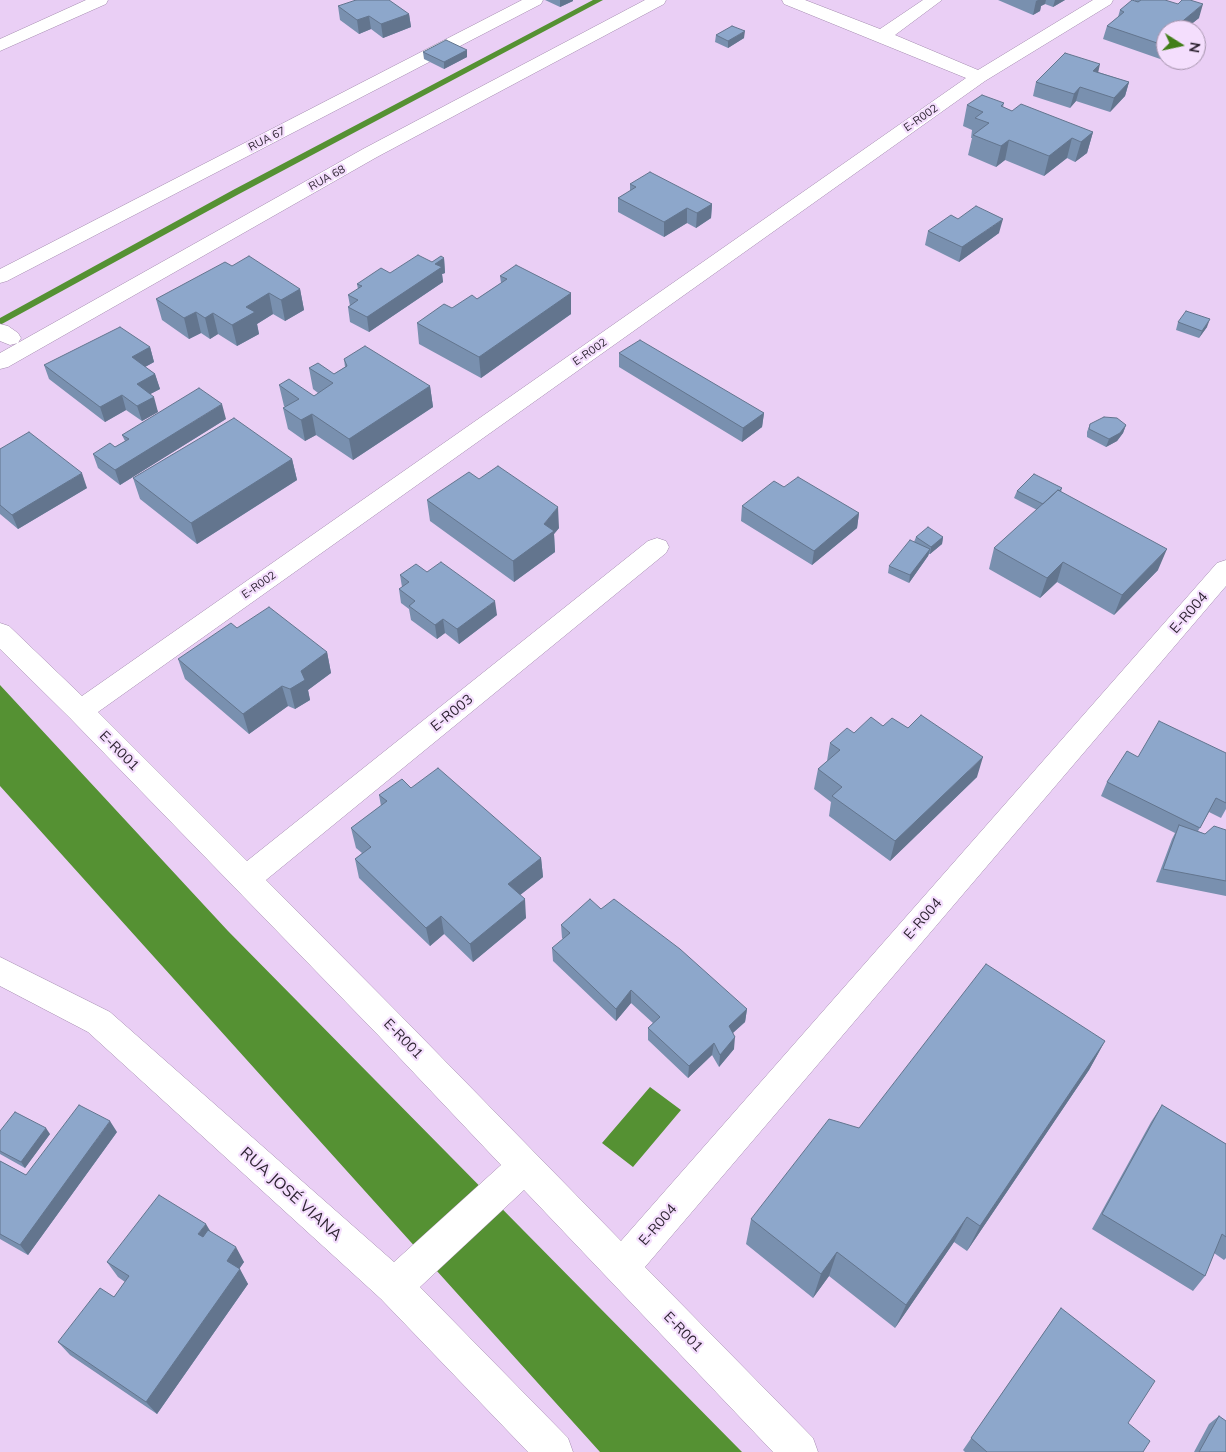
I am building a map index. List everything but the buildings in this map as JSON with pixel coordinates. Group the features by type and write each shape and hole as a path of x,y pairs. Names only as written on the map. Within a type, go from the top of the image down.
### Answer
{"street":[{"path":"0,46 100,0"},
{"name":"RUA 67","path":"0,277 535,0"},
{"name":"RUA 68","path":"0,362 370,153 658,0"},
{"path":"790,0 979,77"},
{"path":"882,36 934,0"},
{"name":"E-R002","path":"80,712 979,77 1105,0"},
{"name":"E-R003","path":"246,879 657,547"},
{"name":"E-R004","path":"621,1268 1226,569"},
{"name":"E-R001","path":"0,633 390,1026 799,1452"},
{"name":"RUA JOSÉ VIANA","path":"0,971 99,1022 394,1286 554,1452"},
{"path":"394,1286 524,1167"}],"shaded area":[{"path":"0,685 228,931 742,1452 600,1452 0,786"},
{"path":"650,1087 681,1110 633,1167 602,1143"}],"waterway":[{"path":"0,322 236,192 599,0"}]}
